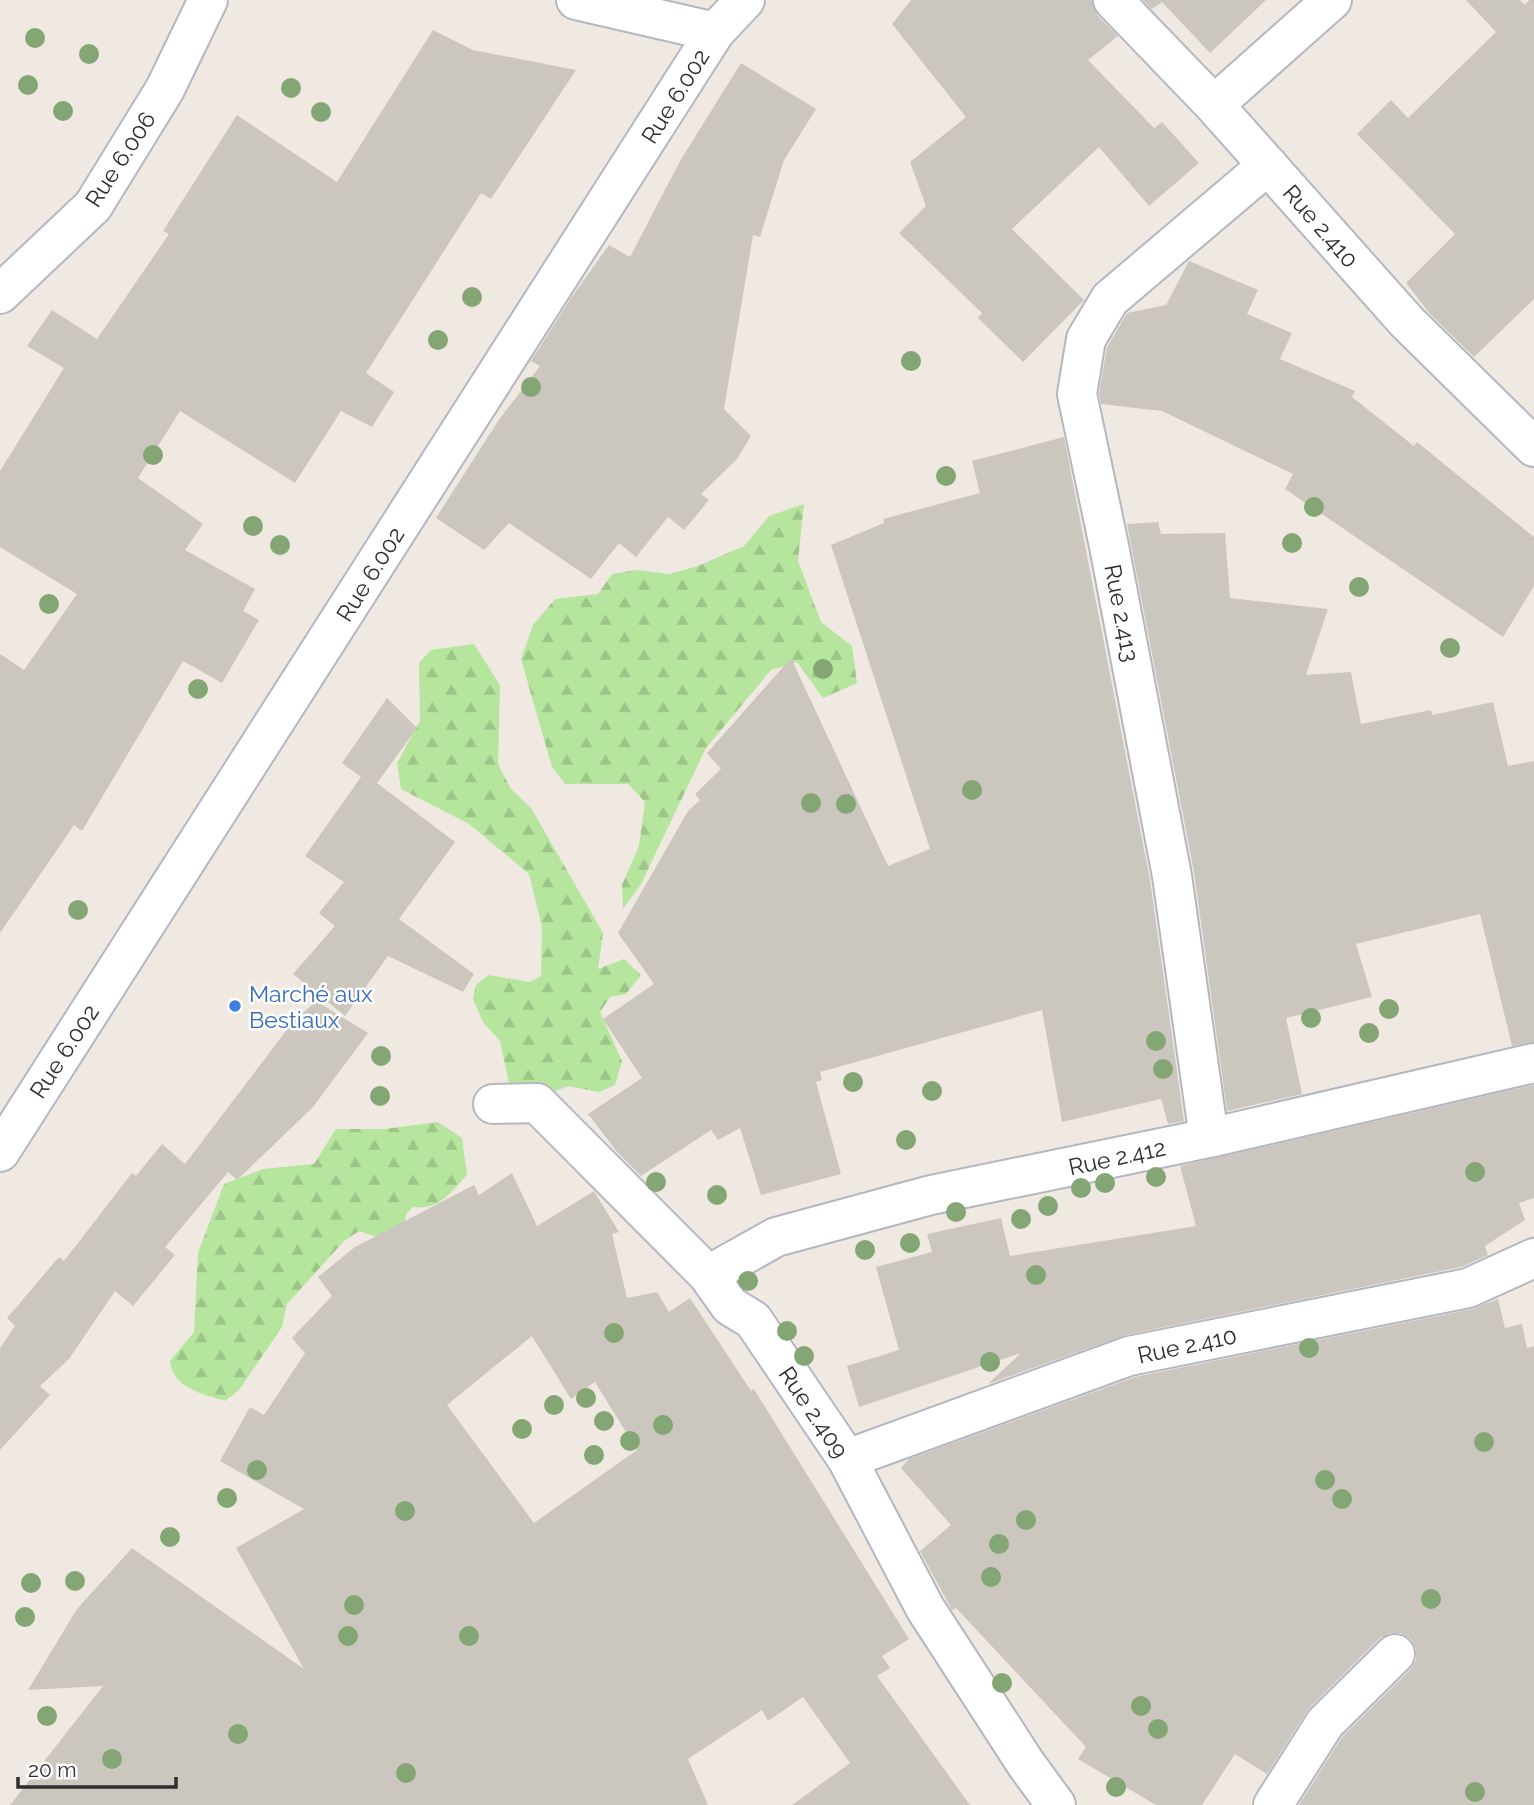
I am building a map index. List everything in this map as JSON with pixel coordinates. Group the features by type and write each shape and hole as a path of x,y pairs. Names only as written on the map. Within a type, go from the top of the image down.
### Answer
{"street":[{"name":"Rue 6.006","path":"0,294 93,206 165,89 208,0"},
{"path":"576,0 715,32"},
{"name":"Rue 6.002","path":"0,1152 715,32 745,0"},
{"name":"Rue 2.410","path":"1113,0 1214,105 1407,322 1534,447"},
{"path":"1214,105 1332,0"},
{"name":"Rue 2.413","path":"1209,1138 1172,876 1110,546 1077,394 1086,339 1110,299 1268,165"},
{"name":"Rue 2.412","path":"708,1275 776,1237 892,1205 1209,1138 1534,1063"},
{"name":"Rue 2.409","path":"493,1104 537,1103 708,1275 730,1306 753,1320 846,1459 925,1608 1026,1765 1056,1805"},
{"name":"Rue 2.410","path":"846,1459 1129,1356 1468,1288 1534,1258"},
{"path":"1273,1805 1325,1723 1395,1654"}],"green space":[{"path":"804,504 798,561 821,622 852,646 857,683 823,698 797,662 771,670 706,748 641,884 623,909 622,885 639,846 645,802 628,784 565,784 552,767 521,659 533,625 555,599 598,594 612,574 637,570 669,574 698,566 744,546 769,516"},
{"path":"474,644 500,685 498,764 511,789 531,808 603,933 598,969 624,959 641,975 626,994 610,997 600,1012 622,1061 615,1085 599,1092 568,1086 549,1094 510,1088 500,1041 483,1022 473,999 476,985 489,975 529,982 541,976 542,927 529,874 469,824 401,789 397,763 420,721 419,663 431,650"},
{"path":"438,1122 462,1138 467,1175 450,1194 430,1206 413,1207 406,1214 404,1233 383,1239 359,1231 344,1241 287,1304 282,1327 239,1390 225,1401 207,1396 183,1384 172,1370 170,1361 194,1332 198,1253 224,1184 263,1169 314,1164 336,1129 385,1129"}],"building":[{"path":"911,0 1092,0 1097,15 1118,36 1088,60 1154,128 1162,122 1199,163 1149,206 1099,147 1012,229 1084,300 1023,362 978,318 982,313 899,233 926,206 910,162 966,117 892,24"},
{"path":"1143,0 1266,0 1210,53 1162,2 1152,9"},
{"path":"1466,0 1520,0 1525,5 1529,0 1534,0 1534,299 1474,357 1430,314 1406,283 1455,234 1357,134 1391,100 1408,118 1496,32"},
{"path":"433,30 473,50 576,70 491,199 481,193 366,373 394,392 372,427 341,411 295,483 180,411 138,478 203,524 185,550 255,589 243,611 259,620 222,683 183,661 82,831 74,825 0,933 0,654 24,670 77,594 0,547 0,471 64,368 27,346 52,310 97,339 169,234 163,231 237,115 337,182"},
{"path":"741,63 816,109 784,160 760,237 753,235 724,409 751,436 737,459 701,494 709,500 684,530 668,517 636,557 619,543 591,579 509,523 484,550 436,518 498,421 540,366 531,361 609,245 630,257 680,161"},
{"path":"1189,261 1258,290 1247,314 1292,333 1280,359 1355,391 1352,397 1414,446 1417,442 1534,537 1534,586 1503,637 1285,489 1293,474 1162,411 1101,404 1099,393 1107,347 1127,313 1166,305"},
{"path":"1064,437 1150,880 1184,1121 1168,1124 1161,1099 1062,1122 1042,1010 820,1072 822,1080 816,1082 841,1174 761,1195 740,1128 718,1140 711,1130 641,1176 618,1153 588,1114 642,1078 603,1019 654,984 618,933 688,811 700,800 695,794 721,769 707,753 791,658 888,866 930,849 831,545 884,523 883,519 980,493 972,461"},
{"path":"1158,522 1161,534 1225,533 1230,598 1328,609 1306,675 1351,672 1361,724 1431,710 1432,715 1493,702 1508,766 1534,761 1534,1042 1512,1046 1480,914 1356,944 1372,997 1286,1018 1302,1094 1227,1111 1194,872 1127,524"},
{"path":"387,698 417,728 377,783 455,842 399,919 474,974 463,992 388,956 345,1016 293,974 335,926 319,913 344,882 305,856 361,777 342,763"},
{"path":"316,1001 368,1033 313,1107 237,1180 228,1172 165,1247 175,1255 133,1306 115,1291 69,1359 40,1386 50,1395 0,1450 0,1348 15,1326 7,1318 59,1257 64,1261 132,1173 136,1176 162,1144 185,1164 292,1023"},
{"path":"1534,1085 1534,1198 1519,1203 1525,1220 1485,1246 1488,1255 1461,1267 1125,1335 988,1384 1021,1353 859,1407 847,1366 899,1350 876,1267 932,1252 927,1234 1001,1218 1010,1256 1196,1226 1180,1166"},
{"path":"512,1173 537,1226 594,1191 619,1232 612,1234 627,1298 657,1292 669,1312 690,1298 751,1391 754,1389 909,1639 882,1656 890,1668 877,1676 970,1805 792,1805 850,1763 803,1697 768,1721 762,1710 688,1759 708,1805 10,1805 103,1686 28,1690 77,1609 132,1548 304,1669 236,1548 304,1509 220,1461 250,1407 264,1415 305,1353 292,1338 332,1296 318,1277 355,1247 474,1185 479,1195","holes":["532,1336 571,1399 595,1382 637,1450 534,1523 447,1405"]},
{"path":"1498,1299 1505,1328 1522,1324 1527,1348 1534,1346 1534,1805 1299,1805 1342,1737 1410,1670 1416,1660 1416,1649 1411,1639 1401,1633 1390,1633 1380,1638 1309,1708 1267,1774 1235,1754 1202,1805 1156,1805 1078,1759 1086,1747 956,1608 952,1610 920,1551 951,1525 901,1468 909,1459 1135,1377 1472,1309"}],"place":[{"name":"Marché aux Bestiaux","path":"235,1006"}]}
